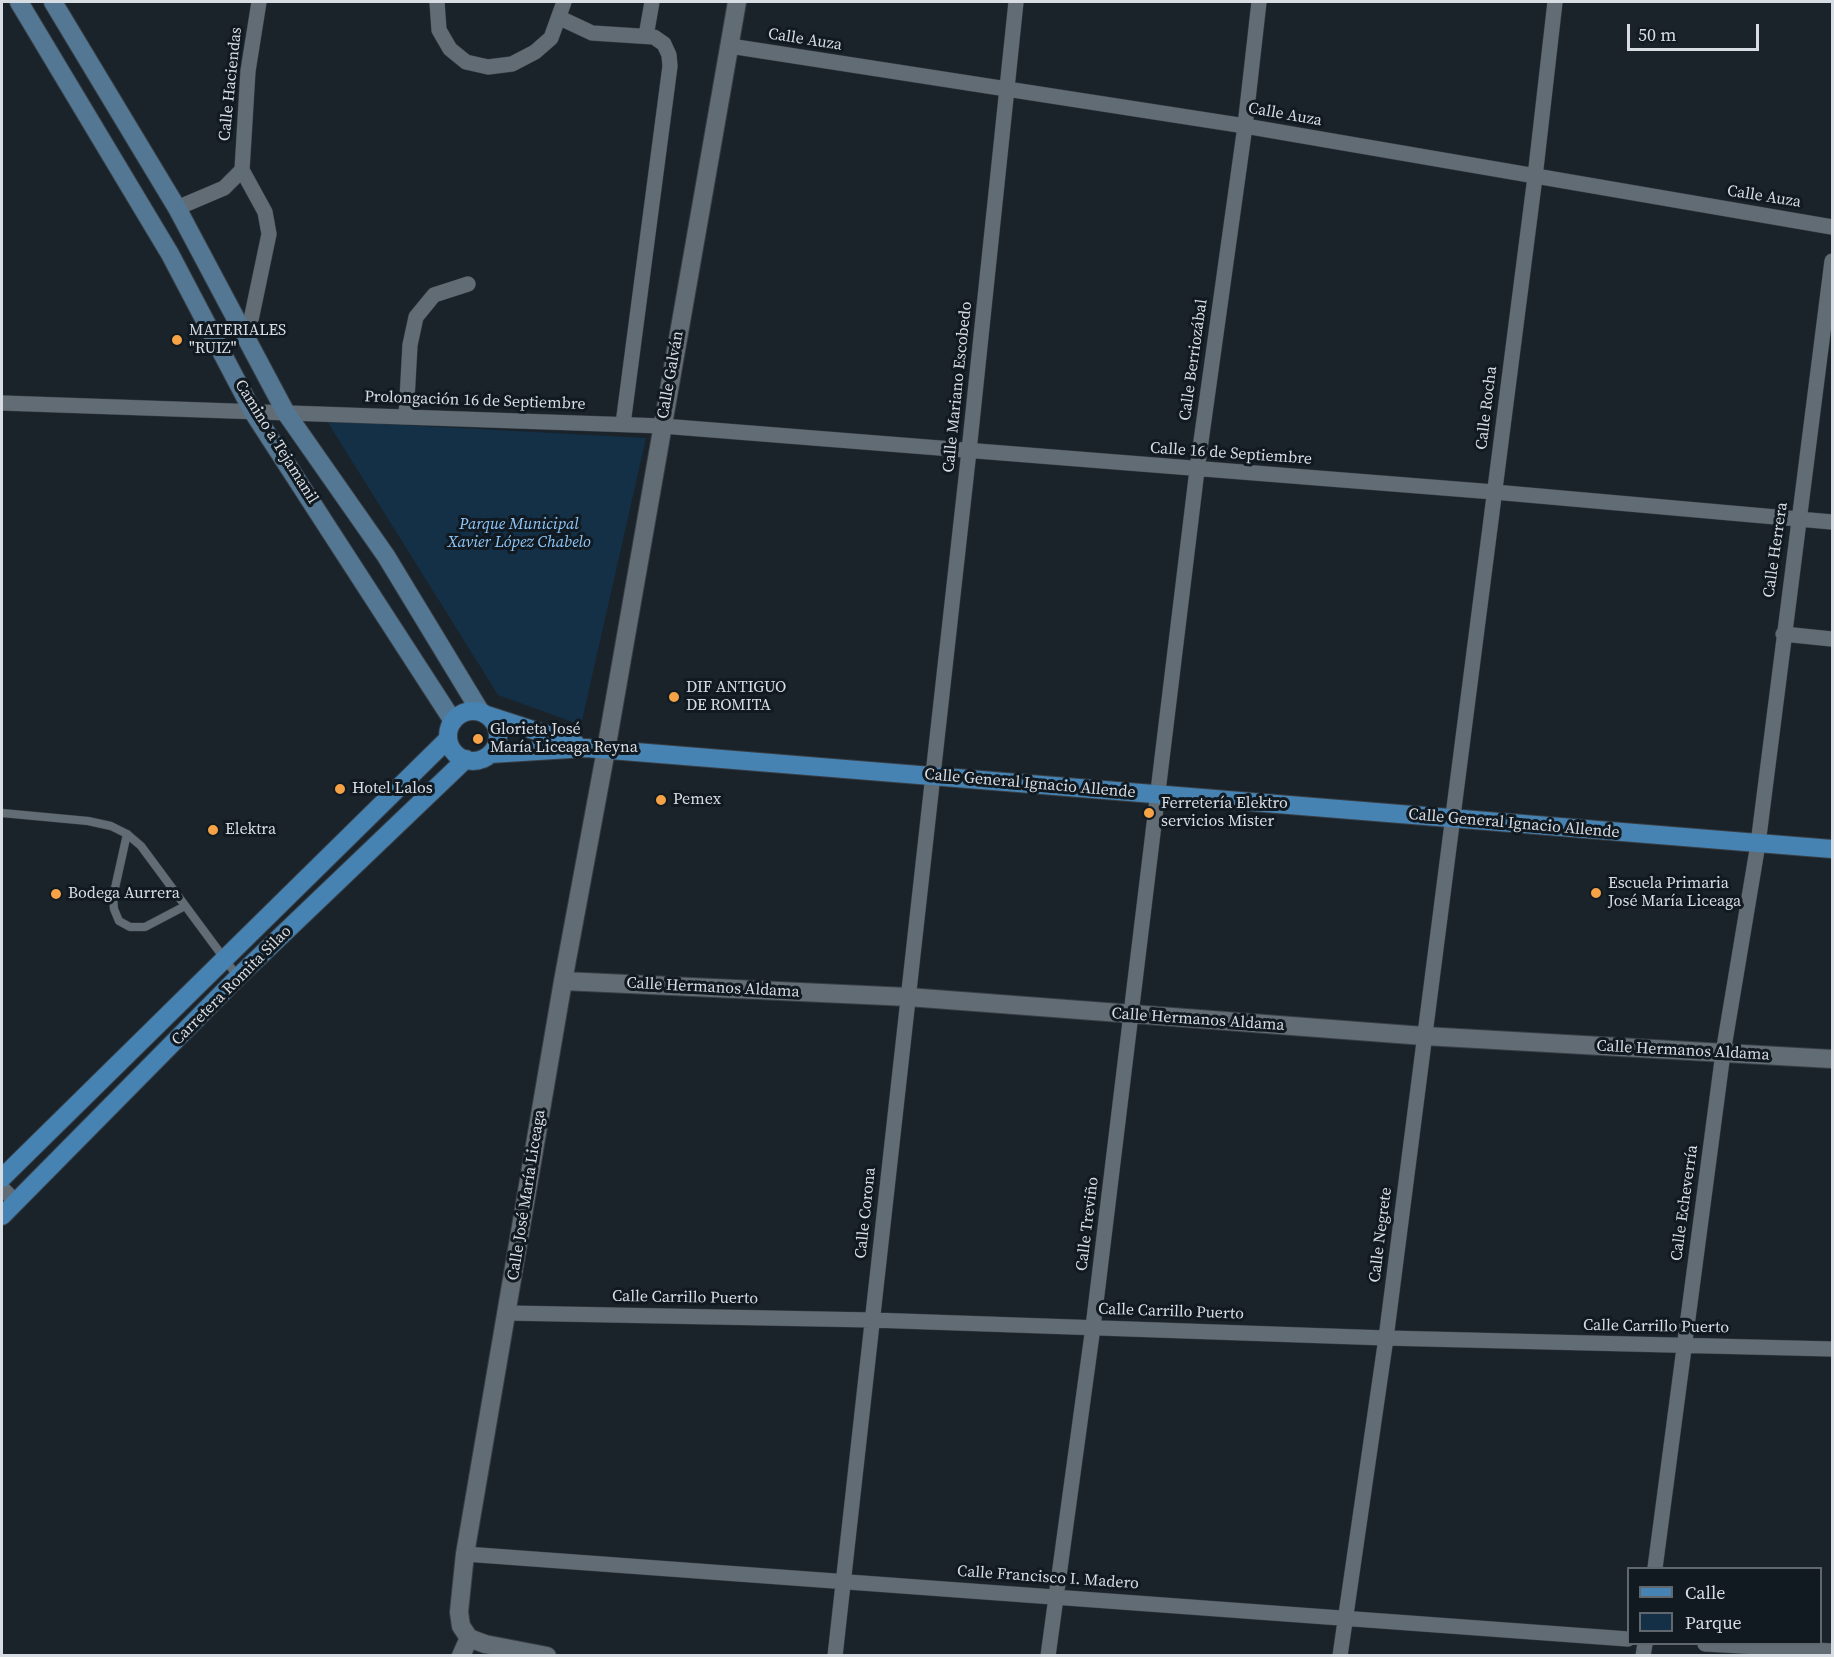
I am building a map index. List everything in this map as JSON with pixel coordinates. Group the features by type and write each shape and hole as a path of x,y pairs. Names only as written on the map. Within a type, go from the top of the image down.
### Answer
{"main road":[{"name":"Camino a Tejamanil","path":"19,2 170,254 253,412 453,721"},
{"name":"Camino a Tejamanil","path":"53,2 177,208 286,413 386,556 484,713"},
{"path":"484,713 494,721 498,738 490,754 475,761 466,759 451,748 448,739 453,721 460,714 484,713"},
{"name":"Calle General Ignacio Allende","path":"484,713 586,748"},
{"name":"Carretera Romita Silao","path":"2,1178 223,957 448,739"},
{"name":"Calle General Ignacio Allende","path":"490,754 586,748 1833,849"},
{"name":"Carretera Romita Silao","path":"2,1216 238,977 466,759"}],"street":[{"name":"Calle Haciendas","path":"242,170 248,71 259,2"},
{"path":"437,2 439,30 450,49 466,62 488,67 512,64 535,52 551,38 564,2"},
{"path":"646,36 652,2"},
{"name":"Calle Galván","path":"606,750 737,2"},
{"name":"Calle Mariano Escobedo","path":"933,776 1016,2"},
{"name":"Calle Berriozábal","path":"1159,796 1197,470 1245,126 1259,2"},
{"name":"Calle Rocha","path":"1452,819 1535,177 1555,2"},
{"path":"560,18 592,33 646,36 664,44 669,55 670,66 622,424"},
{"name":"Calle Auza","path":"730,46 1245,126 1833,227"},
{"path":"177,208 224,188 242,170 265,212 269,234 247,339"},
{"name":"Calle Herrera","path":"1758,844 1783,634 1833,261"},
{"path":"406,417 410,345 416,317 434,294 468,284"},
{"name":"Prolongación 16 de Septiembre","path":"2,403 662,426"},
{"name":"Calle 16 de Septiembre","path":"662,426 1494,492 1833,522"},
{"path":"1783,634 1833,639"},
{"name":"Calle José María Liceaga","path":"469,1638 460,1626 459,1612 465,1554 563,981 606,750"},
{"name":"Calle Corona","path":"835,1656 933,776"},
{"name":"Calle Treviño","path":"1048,1656 1093,1327 1159,796"},
{"name":"Calle Negrete","path":"1340,1656 1386,1338 1452,819"},
{"name":"Calle Echeverría","path":"1655,1567 1723,1053 1758,844"},
{"name":"Calle Hermanos Aldama","path":"563,981 908,997 1424,1035 1833,1059"},
{"path":"2,1188 16,1202"},
{"name":"Calle Carrillo Puerto","path":"507,1313 872,1320 1386,1338 1833,1349"},
{"name":"Calle Francisco I. Madero","path":"465,1554 1627,1639"},
{"path":"461,1656 469,1638 485,1644 547,1656"},
{"path":"1723,1645 1833,1651"}],"lane":[{"path":"2,813 88,821 111,826 127,834 141,846 238,977"},
{"path":"127,834 114,897 114,909 119,921 130,927 145,927 185,906"}],"green space":[{"name":"Parque Municipal Xavier López Chabelo","path":"327,421 646,438 581,725 498,695"}],"place":[{"name":"MATERIALES \"RUIZ\"","path":"177,340"},
{"name":"DIF ANTIGUO DE ROMITA","path":"674,697"},
{"name":"Glorieta José María Liceaga Reyna","path":"478,739"},
{"name":"Hotel Lalos","path":"340,789"},
{"name":"Pemex","path":"661,800"},
{"name":"Ferretería Elektro servicios Mister","path":"1149,813"},
{"name":"Elektra","path":"213,830"},
{"name":"Escuela Primaria José María Liceaga","path":"1596,893"},
{"name":"Bodega Aurrera","path":"56,894"}]}
